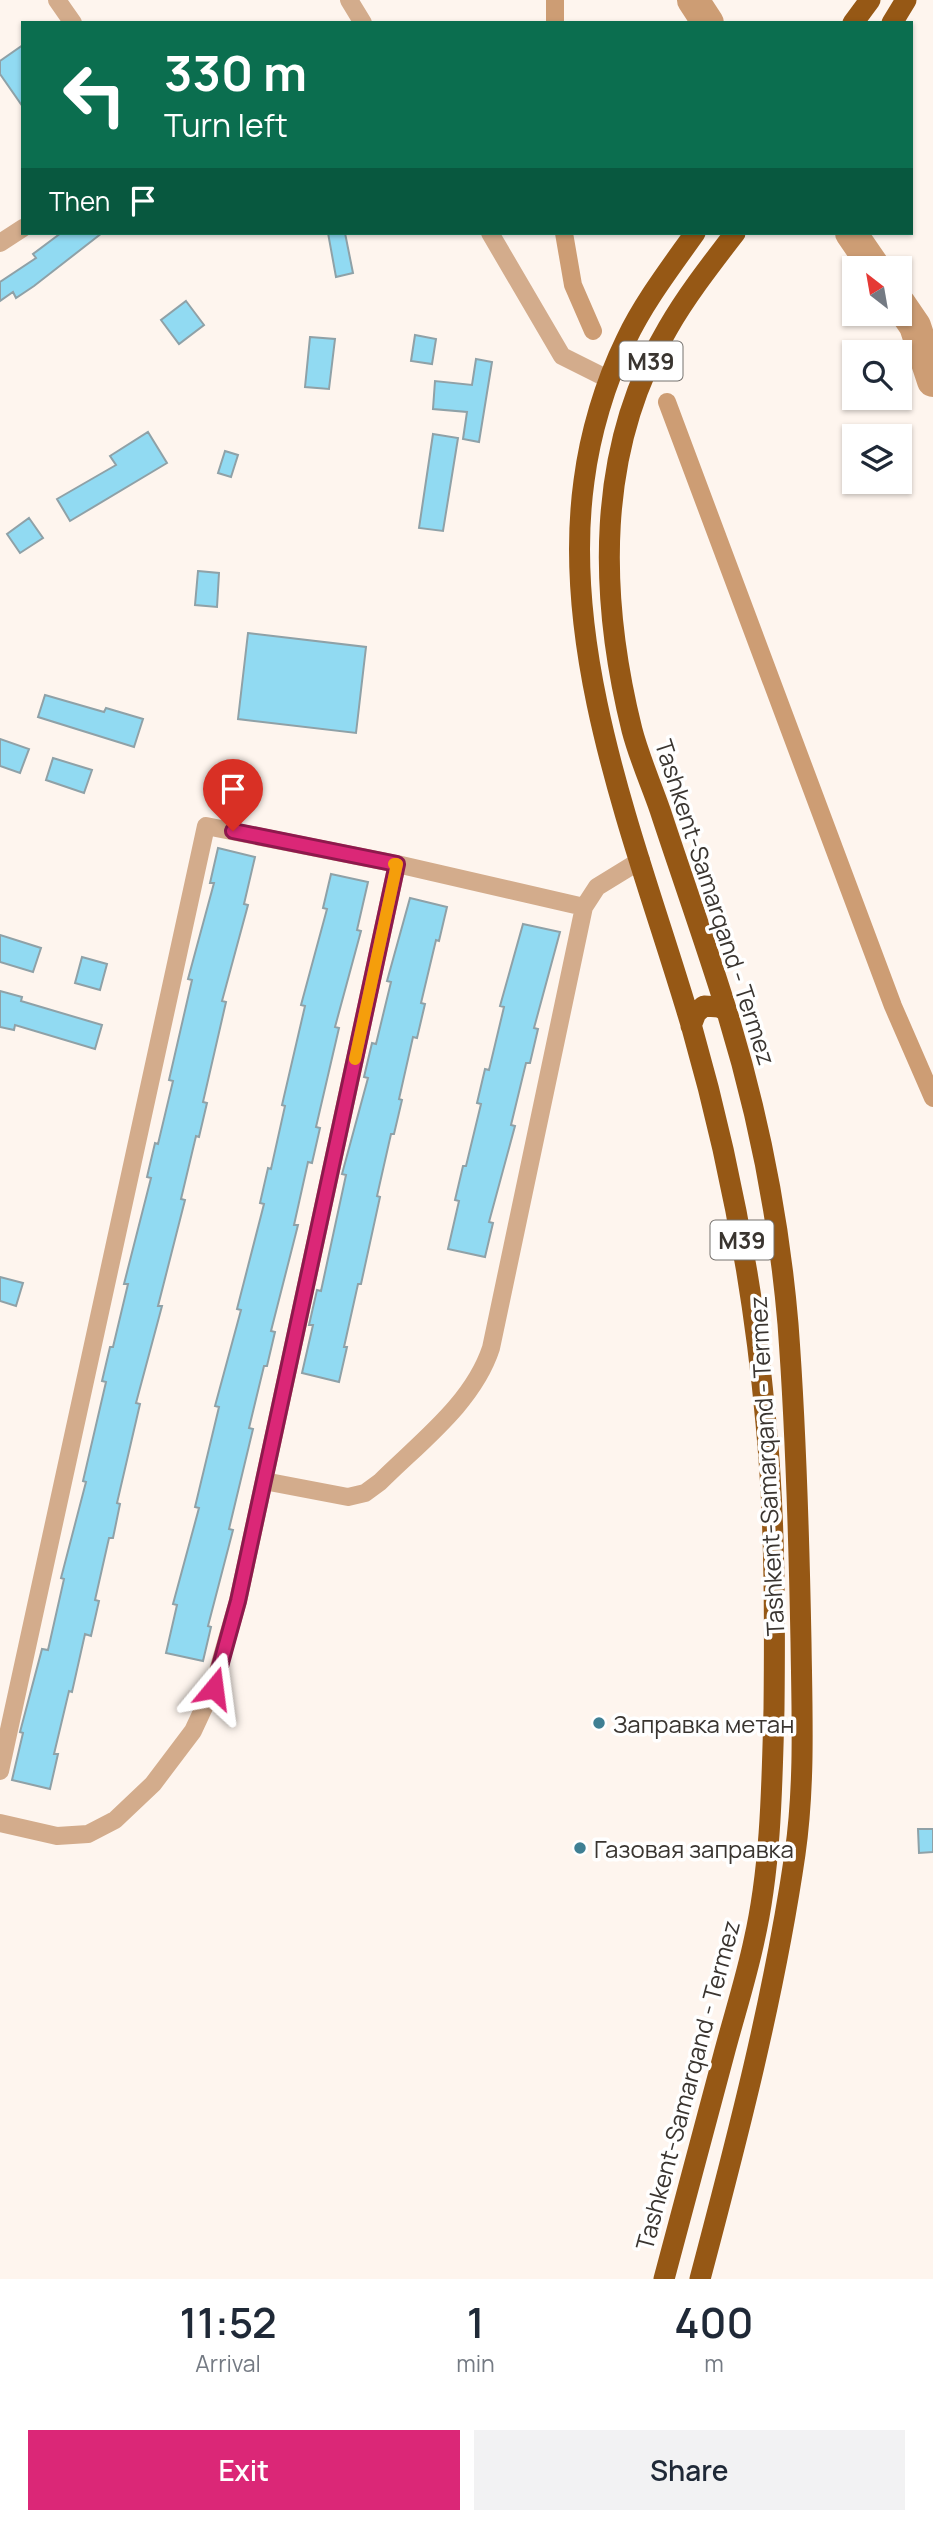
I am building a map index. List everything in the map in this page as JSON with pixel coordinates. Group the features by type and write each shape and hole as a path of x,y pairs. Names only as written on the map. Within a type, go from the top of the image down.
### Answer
{"highway":[{"path":"854,21 870,0"},
{"path":"893,21 906,0"},
{"name":"Tashkent-Samarqand - Termez","path":"663,2279 755,1939 772,1789 775,1650 772,1497 753,1305 736,1208 709,1088 605,741 589,664 582,597 580,537 584,483 593,434 610,380 626,340 693,235"},
{"name":"Tashkent-Samarqand - Termez","path":"700,2279 747,2100 795,1854 802,1748 799,1515 788,1324 779,1244 753,1107 727,1012 633,733 614,633 608,561 613,482 636,396 667,328 733,235"},
{"path":"691,1026 696,1013 704,1006 719,1007 727,1012"}],"street":[{"path":"57,0 72,21"},
{"path":"349,0 362,21"},
{"path":"0,243 21,229"},
{"path":"491,235 562,356 610,380"},
{"path":"0,1771 206,826 397,864 583,907"},
{"path":"264,1481 348,1497 365,1493 380,1482 471,1391 484,1370 491,1348 583,907 597,887 641,860"},
{"path":"0,1823 57,1836 88,1834 115,1820 153,1784 193,1731 214,1688 238,1601 397,864"}],"building":[{"path":"21,46 21,104 0,74 0,61"},
{"path":"58,235 99,235 16,298 13,292 0,301 0,282 36,258 33,254"},
{"path":"328,235 345,235 353,273 336,277"},
{"path":"186,301 204,325 179,344 161,320"},
{"path":"415,335 436,339 432,364 411,361"},
{"path":"310,337 335,339 329,389 305,387"},
{"path":"476,359 492,362 479,442 463,439 467,412 433,409 435,381 472,385"},
{"path":"148,432 167,463 70,521 57,499 116,465 110,456"},
{"path":"433,434 458,438 443,531 419,528"},
{"path":"225,451 238,455 231,477 218,473"},
{"path":"29,518 43,538 20,553 7,534"},
{"path":"198,571 219,573 217,607 195,605"},
{"path":"248,633 366,647 356,733 238,719"},
{"path":"45,695 104,712 106,708 143,719 134,747 38,717"},
{"path":"0,739 29,749 20,773 0,766"},
{"path":"53,758 92,770 84,793 46,780"},
{"path":"218,848 255,857 244,904 248,905 222,1001 226,1002 203,1102 207,1103 181,1199 185,1200 158,1306 162,1306 136,1403 140,1404 117,1503 120,1504 113,1538 109,1538 95,1600 99,1601 91,1636 85,1634 72,1692 69,1691 54,1754 58,1754 50,1789 12,1780 23,1733 20,1732 42,1649 48,1650 64,1579 61,1578 86,1482 83,1481 106,1382 102,1381 128,1284 124,1284 151,1178 147,1177 155,1143 158,1144 173,1081 169,1080 192,980 188,979 214,883 210,883"},
{"path":"331,874 368,882 357,930 361,931 335,1027 339,1028 316,1127 320,1128 312,1163 308,1162 294,1225 298,1225 271,1331 275,1332 249,1428 253,1429 229,1529 233,1530 208,1626 211,1627 203,1661 166,1653 177,1605 173,1604 199,1508 195,1507 219,1407 215,1406 241,1310 237,1309 264,1204 260,1203 268,1168 271,1169 285,1106 282,1105 305,1006 301,1005 327,909 323,908"},
{"path":"410,898 447,907 421,1003 425,1004 417,1038 413,1037 399,1099 402,1100 377,1196 380,1197 344,1347 347,1347 339,1382 302,1373 313,1325 309,1325 317,1290 321,1291 346,1175 342,1174 368,1078 364,1077 372,1043 376,1044 391,982 387,981"},
{"path":"523,924 560,932 534,1028 538,1029 530,1063 526,1063 511,1125 515,1126 489,1222 493,1223 485,1257 448,1249 459,1201 455,1200 481,1104 477,1103 485,1069 489,1070 504,1007 500,1006"},
{"path":"0,935 41,948 33,972 0,962"},
{"path":"82,957 107,964 100,990 75,983"},
{"path":"0,991 22,997 21,1001 102,1025 95,1049 15,1025 14,1030 0,1027"},
{"path":"0,1277 23,1283 16,1306 0,1301"},
{"path":"918,1829 933,1829 933,1852 919,1853"}],"waterway":[{"path":"555,0 555,21"},
{"path":"693,0 707,21"},
{"path":"564,235 573,285 593,331"},
{"path":"852,235 867,256"},
{"path":"912,322 933,381"},
{"path":"667,402 893,1006 933,1098"}],"slow traffic":[{"path":"355,1059 397,864 394,864"}],"place":[{"name":"Заправка метан","path":"599,1723"},
{"name":"Газовая заправка","path":"580,1848"}],"route":[{"path":"214,1688 238,1601 397,864 233,831"}]}
